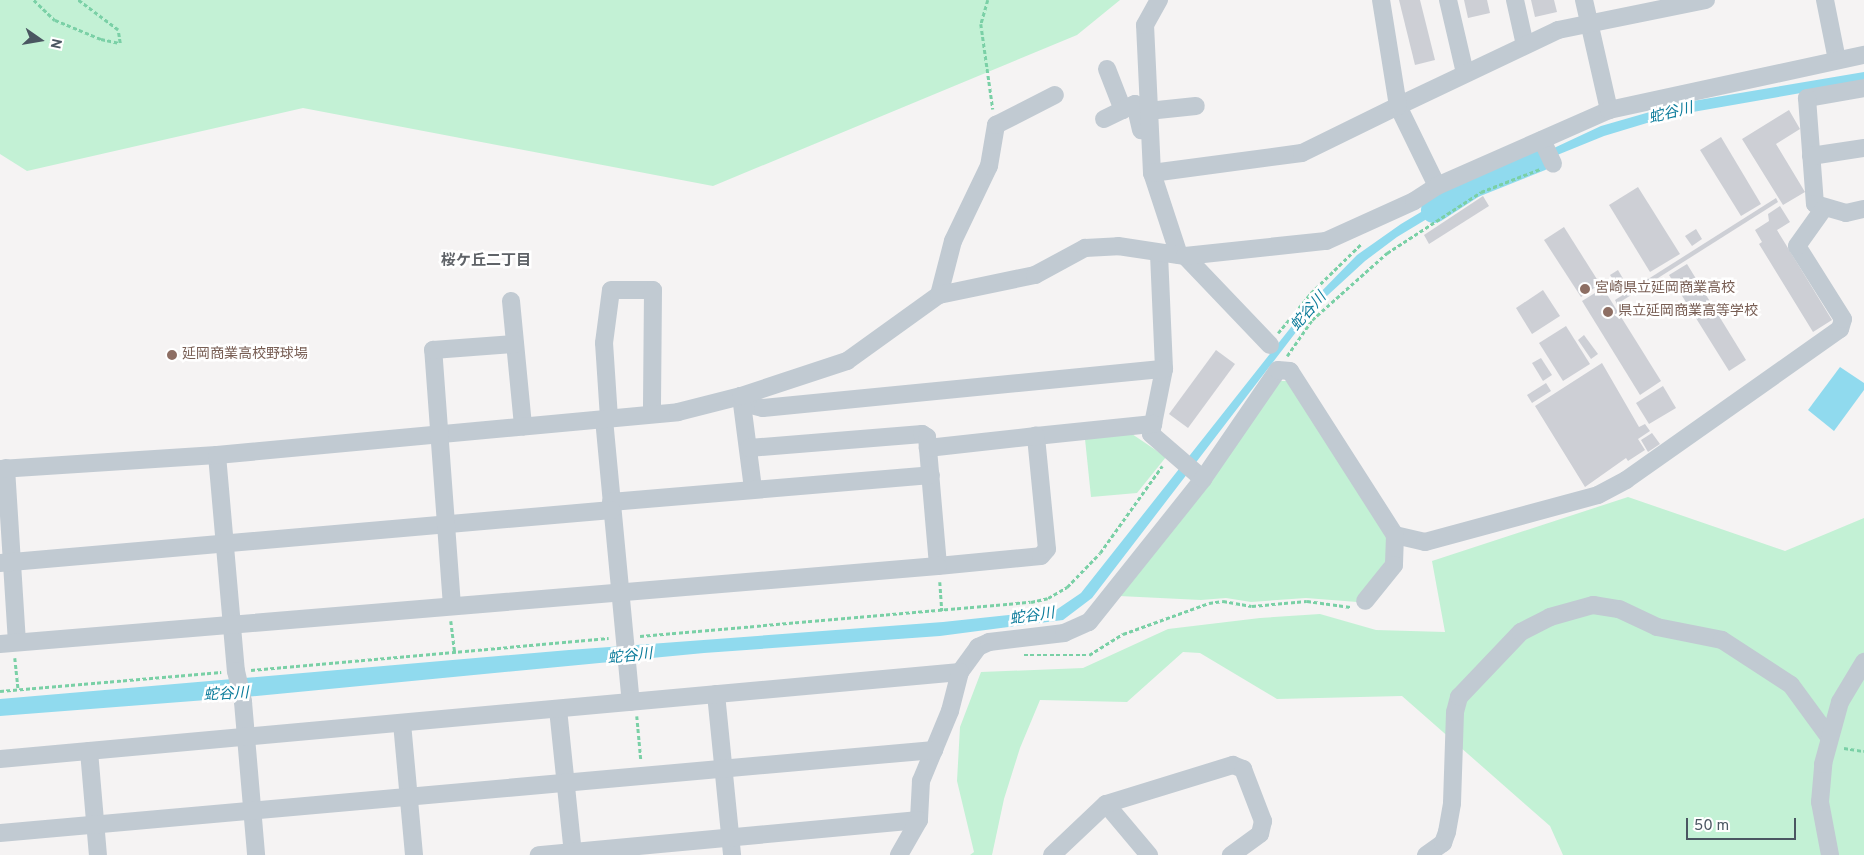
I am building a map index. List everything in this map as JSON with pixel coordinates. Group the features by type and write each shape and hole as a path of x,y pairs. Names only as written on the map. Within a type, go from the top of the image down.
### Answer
{"street":[{"path":"1151,168 1145,25 1160,0"},
{"path":"1381,0 1398,106 1437,186"},
{"path":"1448,0 1465,73"},
{"path":"1515,0 1525,45"},
{"path":"1584,0 1608,110"},
{"path":"1151,168 1302,153 1465,73 1558,30 1590,26 1706,0"},
{"path":"1825,0 1837,60"},
{"path":"1036,436 1047,549 1041,556 232,626 10,643 3,469 217,455 678,412 741,396 847,361 939,295 1035,275 1085,248 1118,246 1159,254 1182,256 1326,241 1414,201 1437,186 1608,110 1864,55"},
{"path":"1107,69 1123,110"},
{"path":"1864,88 1807,98 1814,204 1846,213 1864,209"},
{"path":"939,295 953,241 989,166 996,125 1055,95"},
{"path":"1104,119 1135,104 1151,168 1182,256 1270,345"},
{"path":"1148,111 1196,106"},
{"path":"1543,140 1552,162"},
{"path":"1811,156 1864,148"},
{"path":"1395,535 1426,542 1598,495 1626,480 1840,329 1843,318 1797,246 1824,208"},
{"path":"1159,254 1164,369 1151,434 1201,477"},
{"path":"633,702 624,638 612,506 607,418 604,343 611,290 653,290 652,413"},
{"path":"511,301 522,426"},
{"path":"451,606 432,350 515,344"},
{"path":"741,396 751,405 763,408 1164,369"},
{"path":"899,855 919,820 921,781 950,711 960,672 978,647 989,642 1064,633 1090,622 1201,477 1278,370 1290,372 1395,535 1394,565 1365,601"},
{"path":"741,396 753,489"},
{"path":"928,448 1153,424"},
{"path":"749,448 922,434 927,437 938,566"},
{"path":"217,455 236,671 244,702 245,736 256,855"},
{"path":"6,562 445,524 753,489 931,475"},
{"path":"1426,855 1443,843 1447,832 1452,803 1455,712 1459,697 1521,632 1550,617 1593,605 1619,609 1657,627 1722,640 1791,685 1829,737"},
{"path":"1830,855 1820,802 1829,737 1840,702 1864,662"},
{"path":"0,758 960,672"},
{"path":"716,694 731,847"},
{"path":"558,709 573,854"},
{"path":"402,723 414,855"},
{"path":"0,833 566,781 934,750"},
{"path":"88,751 98,855"},
{"path":"1052,855 1106,804 1233,765 1243,769 1263,821 1260,834 1231,855"},
{"path":"1106,804 1149,855"},
{"path":"539,855 731,847 919,820"}],"path":[{"path":"34,0 55,20 102,39 120,43 118,30 78,0"},
{"path":"988,0 982,31 996,125"},
{"path":"1284,371 1284,360 1312,320 1387,253 1481,192 1552,162"},
{"path":"1270,345 1311,293 1362,243"},
{"path":"0,691 1031,602 1048,598 1067,586 1100,553 1177,456"},
{"path":"938,566 942,611"},
{"path":"1022,655 1090,655 1123,634 1209,603 1223,602 1252,606 1307,601 1343,607 1359,607 1365,601"},
{"path":"451,606 455,652"},
{"path":"10,643 18,689"},
{"path":"633,702 642,775"}],"green space":[{"path":"0,0 1120,0 1077,35 713,186 303,108 27,171 0,154"},
{"path":"1280,381 1291,381 1392,540 1392,552 1357,602 1306,598 1251,602 1226,598 1201,600 1119,596"},
{"path":"1132,434 1166,457 1137,493 1091,497 1085,439"},
{"path":"1628,497 1785,551 1864,518 1864,855 1563,855 1550,826 1402,696 1277,699 1200,653 1183,652 1127,702 1040,700 1020,748 1004,799 992,855 970,855 974,852 957,781 960,727 981,672 1083,668 1168,629 1260,618 1320,614 1376,630 1445,632 1432,561"}],"water":[{"path":"1864,72 1864,82 1670,116 1604,136 1483,185 1397,237 1365,261 1316,306 1092,598 1063,620 940,636 704,653 245,697 0,716 0,699 569,650 943,622 1056,610 1081,593 1311,302 1357,255 1401,224 1436,203 1601,126 1681,103"},
{"path":"1840,367 1864,383 1864,390 1834,431 1808,410"}],"building":[{"path":"1399,0 1420,0 1435,60 1415,65"},
{"path":"1464,0 1487,0 1490,13 1468,18"},
{"path":"1531,0 1554,0 1557,12 1535,17"},
{"path":"1789,110 1800,129 1776,144 1805,192 1783,205 1742,139"},
{"path":"1721,137 1761,204 1741,216 1700,150"},
{"name":"宮崎県立延岡商業高校","path":"1638,187 1680,254 1650,272 1609,205"},
{"path":"1483,196 1489,206 1429,244 1424,235"},
{"path":"1776,198 1778,202 1617,304 1615,300"},
{"path":"1780,206 1790,222 1777,230 1832,320 1813,332 1759,244 1762,242 1755,230 1769,221 1768,214"},
{"path":"1564,227 1600,284 1581,297 1544,240"},
{"path":"1696,229 1702,239 1692,246 1685,236"},
{"path":"1687,264 1746,360 1729,371 1669,275"},
{"path":"1618,270 1625,282 1618,287 1610,275"},
{"path":"1603,288 1661,381 1640,395 1582,301"},
{"path":"1543,290 1560,316 1532,334 1516,308"},
{"path":"1566,326 1590,364 1563,381 1539,343"},
{"path":"1584,335 1598,354 1591,359 1578,340"},
{"path":"1216,350 1235,364 1188,428 1169,414"},
{"path":"1541,358 1552,375 1543,381 1532,363"},
{"path":"1602,363 1639,427 1645,424 1650,431 1638,439 1645,450 1628,461 1626,458 1585,487 1535,406"},
{"path":"1546,383 1551,391 1532,403 1527,395"},
{"path":"1663,386 1676,408 1649,424 1636,403"},
{"path":"1652,433 1660,444 1648,452 1641,440"}],"waterway":[{"name":"蛇谷川","path":"1434,210 1473,185 1540,158"}],"place":[{"name":"宮崎県立延岡商業高校","path":"1585,289"},
{"name":"県立延岡商業高等学校","path":"1608,312"},
{"name":"延岡商業高校野球場","path":"172,355"}],"district":[{"name":"桜ケ丘二丁目","path":"486,262"}]}
